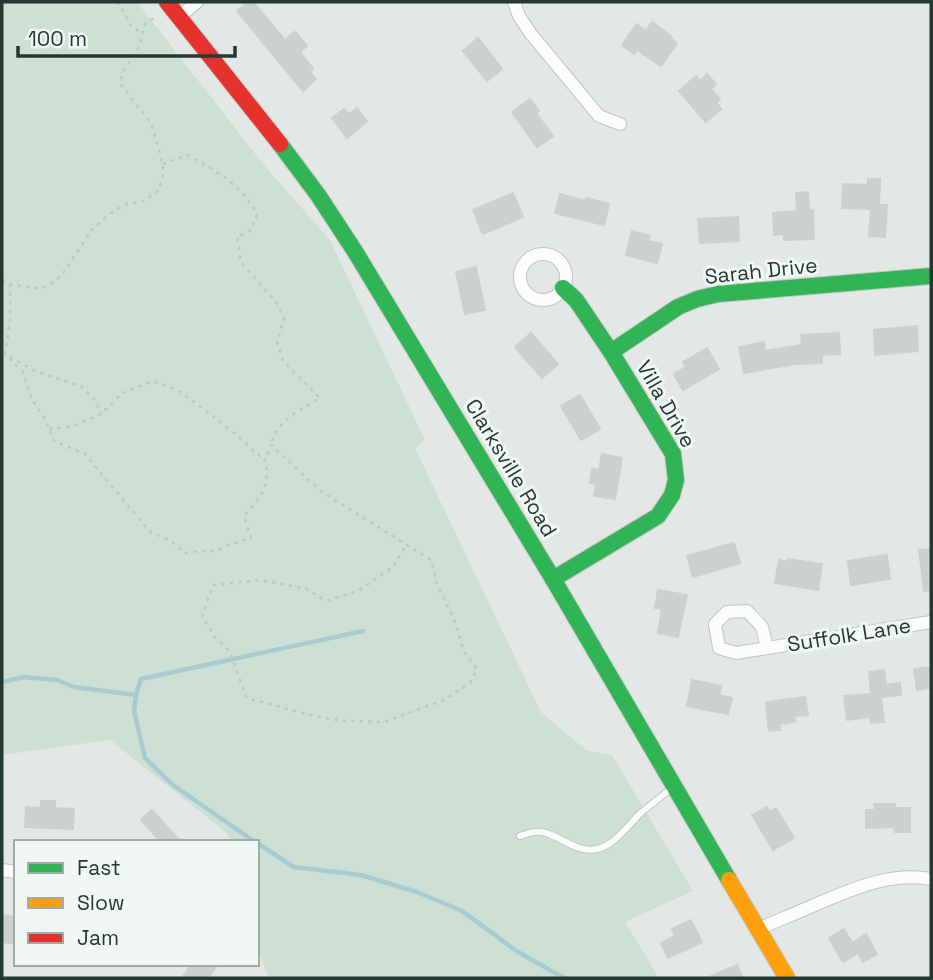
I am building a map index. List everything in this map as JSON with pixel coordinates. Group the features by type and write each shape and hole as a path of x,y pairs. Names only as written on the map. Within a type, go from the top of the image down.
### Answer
{"street":[{"path":"179,17 197,2"},
{"path":"514,2 519,16 531,34 599,116 620,124"},
{"name":"Clarksville Road","path":"163,9 179,17 280,144 363,264 553,579 787,978"},
{"name":"Sarah Drive","path":"611,352 678,307 697,299 719,294 931,276"},
{"name":"Villa Drive","path":"553,579 658,516 674,494 677,481 677,466 673,454 611,352 576,300 563,288"},
{"name":"Suffolk Lane","path":"767,648 762,627 747,611 727,612 715,624 719,648 736,653 931,622"},
{"path":"758,929 877,881 900,877 931,879"}],"lane":[{"path":"520,836 532,832 547,833 567,844 583,849 596,849 617,838 643,811 675,786"}],"path":[{"path":"116,2 131,26 142,33"},
{"path":"2,279 10,284 33,288 47,287 61,275 91,230 108,214 127,204 144,201 159,190 163,164 151,123 121,85 122,73 138,49 148,21 163,9"},
{"path":"5,354 23,372 32,400 44,417 54,441 85,454 150,532 170,540 185,553 216,551 251,538 244,516 262,495 267,477 266,461 274,434 288,417 320,398 283,361 277,342 284,319 278,304 241,262 237,237 251,230 257,214 250,201 223,175 188,155 163,164"},
{"path":"5,354 10,322 10,284"},
{"path":"5,354 34,371 81,386 95,400 100,414"},
{"path":"49,429 73,426 100,414 121,394 152,381 176,389 186,396 265,461 271,445"},
{"path":"271,445 323,492 431,560 464,652 477,669 470,683 444,700 384,722 343,721 247,698 229,651 202,616 213,585 261,580 307,589 326,601 358,591 385,573 394,566 407,545"}],"green space":[{"path":"2,2 137,2 264,165 330,240 425,440 415,448 541,712 586,750 612,755 693,891 625,922 659,978 269,978 259,952 259,840 230,840 227,833 110,740 2,755"}],"building":[{"path":"248,2 253,2 285,40 295,32 307,46 300,52 313,69 310,72 316,79 303,91 237,11"},
{"path":"652,22 677,43 661,66 637,50 634,54 622,45 637,24 646,31"},
{"path":"478,38 502,69 487,81 463,51"},
{"path":"707,74 716,84 711,89 720,99 716,102 721,109 706,122 679,91 696,76 700,81"},
{"path":"530,99 539,111 536,113 553,136 537,147 512,112"},
{"path":"357,108 367,121 347,138 332,118 344,109 349,114"},
{"path":"868,179 880,179 879,205 887,205 885,237 869,236 871,209 842,208 843,184 868,185"},
{"path":"808,192 809,211 813,210 814,239 784,240 784,234 774,235 773,213 797,211 796,193"},
{"path":"513,193 523,217 483,234 473,210"},
{"path":"560,194 609,204 604,225 555,213"},
{"path":"738,217 739,241 700,243 698,219"},
{"path":"632,231 650,236 648,241 662,244 657,263 626,255"},
{"path":"476,267 485,310 465,314 456,272"},
{"path":"917,326 918,351 875,355 874,330"},
{"path":"531,333 558,364 542,378 515,347"},
{"path":"839,333 840,354 822,355 822,363 795,364 744,373 739,347 764,342 765,351 802,345 801,335"},
{"path":"707,348 719,369 683,390 674,374 686,367 683,362"},
{"path":"580,395 600,429 581,440 561,406"},
{"path":"602,454 622,458 615,499 594,496 596,484 590,483 592,469 599,470"},
{"path":"734,543 740,563 693,577 687,556"},
{"path":"931,549 931,590 924,591 919,550"},
{"path":"887,555 890,579 851,585 848,561"},
{"path":"788,559 822,564 818,590 775,583 779,560 788,562"},
{"path":"658,590 687,595 678,637 658,633 662,609 655,608"},
{"path":"931,667 931,688 917,690 914,669"},
{"path":"884,670 886,685 900,683 901,695 881,697 884,722 871,723 870,717 847,720 844,696 871,694 869,672"},
{"path":"692,680 721,686 719,695 732,698 728,714 687,706"},
{"path":"805,697 808,715 794,716 795,722 779,724 780,730 769,731 766,702"},
{"path":"41,801 55,801 55,808 74,809 73,829 25,827 26,807 41,808"},
{"path":"874,804 895,804 895,808 910,808 910,832 895,832 894,827 866,828 866,810 875,810"},
{"path":"767,807 769,812 776,808 794,838 773,850 752,815"},
{"path":"152,810 179,840 159,840 141,820"},
{"path":"3,915 14,917 14,944 2,942"},
{"path":"691,920 702,942 668,958 661,943 675,936 672,929"},
{"path":"844,929 852,943 866,934 877,954 863,962 858,953 843,962 829,938"},
{"path":"737,965 743,978 707,978"},
{"path":"191,966 217,966 208,978 182,978"}],"waterway":[{"path":"252,840 173,785 145,758 134,711 141,679 363,631"},
{"path":"2,682 24,677 57,680 74,687 136,695"},
{"path":"259,844 294,867 361,875 417,892 462,911 518,952 564,978"}],"traffic: fast":[{"path":"280,144 356,253 553,579 729,880"},
{"path":"611,352 678,307 718,294 931,276"},
{"path":"553,579 658,516 672,495 676,480 673,454 611,352 576,300 563,288"}],"traffic: slow":[{"path":"729,880 787,978"}],"traffic: jam":[{"path":"167,2 280,144"}]}
